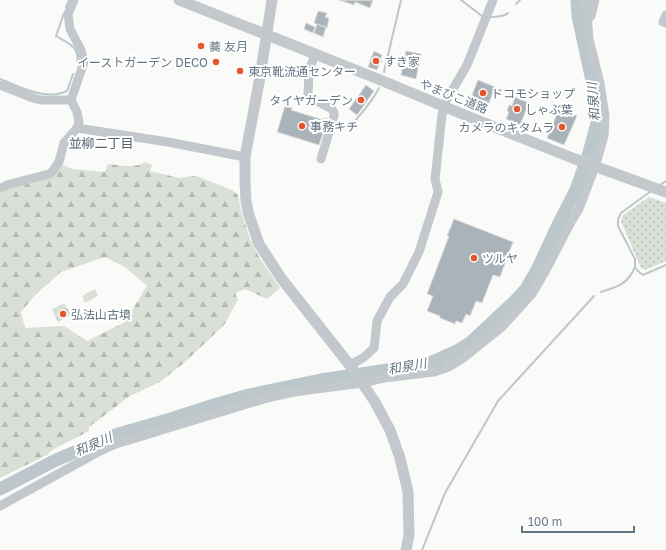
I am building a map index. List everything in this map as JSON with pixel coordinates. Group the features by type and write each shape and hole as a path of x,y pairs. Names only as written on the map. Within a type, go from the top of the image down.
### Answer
{"street":[{"path":"0,188 52,172 59,162 64,143 77,128 79,122 77,112 71,100 84,62 81,50 70,29 68,14 74,0"},
{"name":"やまびこ道路","path":"179,0 203,4 267,35 579,161 659,190"},
{"path":"272,0 260,77 245,157 244,182 248,212 259,244 281,278 351,367 390,430 400,458 408,492 409,535 406,550"},
{"path":"351,367 374,348 377,321 390,297 403,284 419,252 438,192 435,179 444,106 467,65 493,0"},
{"path":"0,506 98,452 116,444 267,398 361,381 434,372 449,367 462,359 502,327 532,294 579,209 604,136 605,116 600,83 589,39 586,0"},
{"path":"587,20 591,16 595,0"},
{"path":"666,15 663,22 666,23"},
{"path":"314,54 309,71 308,94 310,98 332,109 334,113 320,159"},
{"path":"0,85 41,100 71,100"},
{"path":"77,128 168,142 245,157"}],"green space":[{"path":"145,162 152,165 150,171 179,178 196,176 232,190 238,195 241,211 250,239 259,257 280,288 267,299 245,289 235,293 238,300 224,325 185,362 160,382 130,396 89,427 89,431 52,450 47,455 0,478 0,192 63,165 72,169 105,172 108,164 127,166","holes":["105,257 125,267 147,286 125,322 87,341 64,326 25,328 21,312 35,295 61,272"]},
{"path":"649,197 666,203 666,261 645,270 641,268 621,221 623,215"},
{"path":"95,289 98,296 85,303 82,296"},
{"path":"64,303 71,315 58,322 52,309"}],"building":[{"path":"339,0 373,0 370,8 355,2 354,5"},
{"path":"339,0 373,0 370,8 355,2 354,5"},
{"path":"318,11 327,13 325,17 329,18 327,28 314,23"},
{"path":"306,23 315,27 313,33 304,29"},
{"path":"317,24 326,27 323,37 314,33"},
{"name":"すき家","path":"374,51 382,55 380,60 382,61 381,63 380,62 377,70 368,67"},
{"path":"406,51 421,54 416,79 401,75"},
{"name":"ドコモショップ","path":"478,80 495,87 485,113 474,108 470,100"},
{"name":"タイヤガーデン","path":"366,85 374,91 357,115 349,109"},
{"name":"しゃぶ葉","path":"515,97 529,103 520,125 506,119 509,112 507,111 509,105 512,106"},
{"name":"事務キチ","path":"285,106 292,108 291,110 323,120 323,118 328,119 319,145 277,132"},
{"name":"カメラのキタムラ","path":"559,109 577,116 564,145 547,138"},
{"name":"ツルヤ","path":"454,219 513,242 500,277 493,275 482,303 476,301 470,316 466,314 462,323 456,321 455,324 427,311 433,296 427,294"}],"waterway":[{"path":"66,7 69,0"},
{"path":"384,72 401,0"},
{"path":"461,0 482,16"},
{"path":"516,4 520,0"},
{"name":"和泉川","path":"0,489 56,460 115,435 249,395 321,380 428,364 457,351 470,343 526,289 537,270 576,190 589,153 597,123 596,99 578,16 577,0"},
{"path":"64,13 56,36 69,43 75,49 77,53 77,63"},
{"path":"490,17 502,16 508,13"},
{"path":"0,79 33,92 41,94 59,94 67,91 73,74"},
{"path":"350,127 369,104 379,88"},
{"path":"660,185 666,181"},
{"path":"651,191 621,213 618,219 618,226 635,259 635,267 639,272 643,275 666,265"},
{"path":"601,292 617,287 625,282 635,267"},
{"path":"422,550 445,493 498,401 594,296"}],"place":[{"name":"蕎 友月","path":"201,46"},
{"name":"すき家","path":"376,61"},
{"name":"イーストガーデン DECO","path":"216,62"},
{"name":"東京靴流通センター","path":"240,71"},
{"name":"ドコモショップ","path":"483,93"},
{"name":"タイヤガーデン","path":"361,100"},
{"name":"しゃぶ葉","path":"517,109"},
{"name":"事務キチ","path":"302,126"},
{"name":"カメラのキタムラ","path":"562,127"},
{"name":"ツルヤ","path":"474,258"},
{"name":"弘法山古墳","path":"63,314"}],"district":[{"name":"並柳二丁目","path":"101,143"}]}
